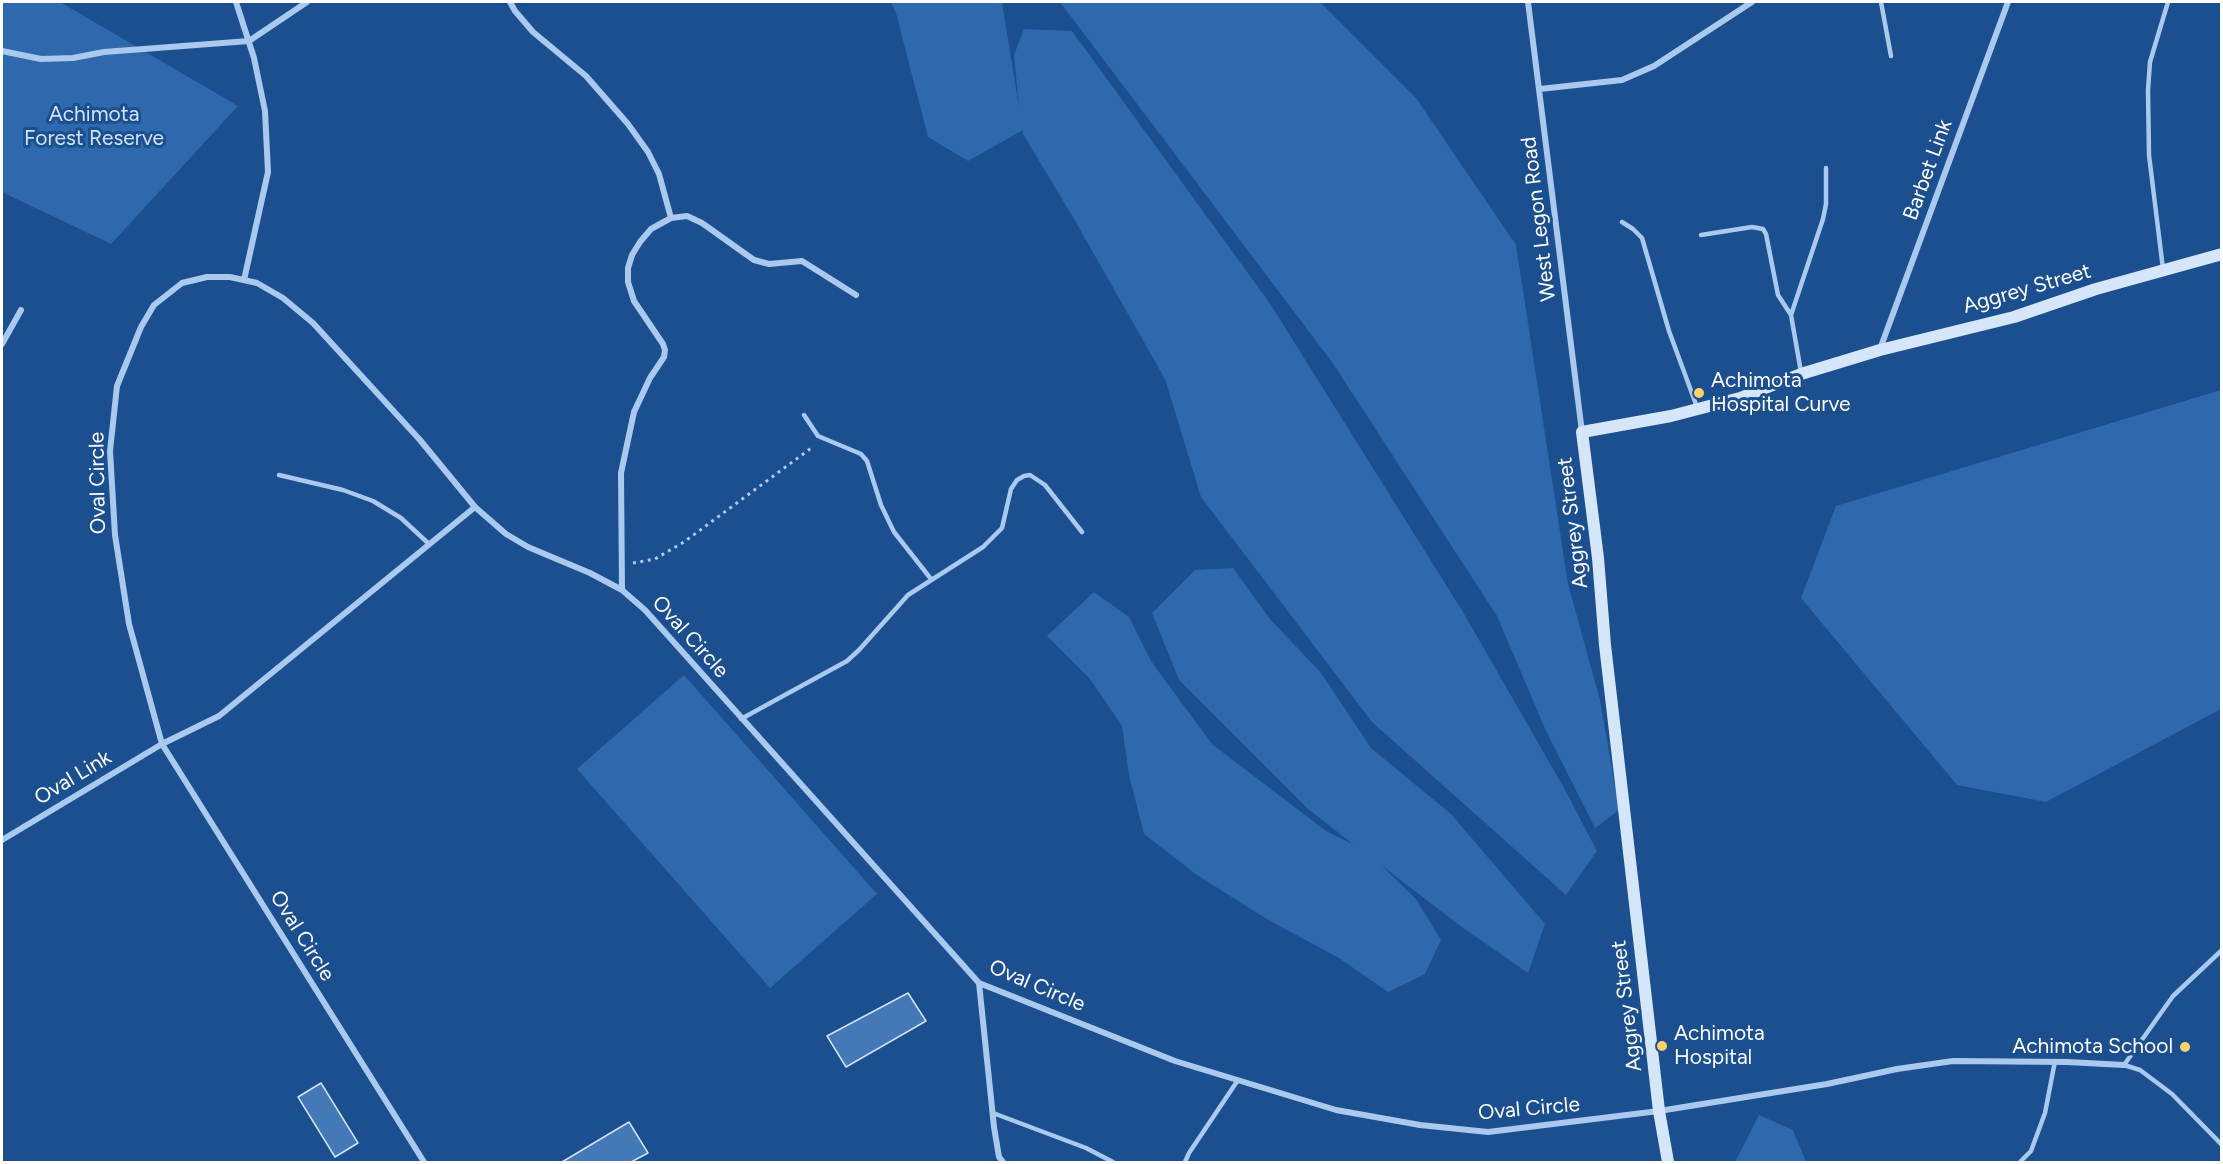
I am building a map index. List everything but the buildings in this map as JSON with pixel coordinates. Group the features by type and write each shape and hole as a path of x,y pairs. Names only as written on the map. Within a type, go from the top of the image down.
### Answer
{"main road":[{"name":"Aggrey Street","path":"1668,1162 1659,1111 1582,432 1671,416 1697,407 1740,398 1801,374 1880,350 2014,317 2096,289 2222,254"}],"street":[{"path":"236,2 249,41 265,111 268,172 244,280"},
{"path":"2,51 41,59 73,58 104,52 249,41 307,2"},
{"path":"510,2 533,32 586,76 628,124 648,152 659,174 670,218"},
{"name":"West Legon Road","path":"1528,2 1582,432"},
{"path":"1540,89 1622,80 1654,66 1752,2"},
{"name":"Barbet Link","path":"1880,350 2008,2"},
{"path":"622,591 621,473 634,412 650,378 664,357 665,351 663,344 634,301 628,282 627,268 640,242 651,229 670,218 687,216 702,223 754,260 763,264 796,260 807,263 856,295"},
{"name":"Oval Circle","path":"424,1162 162,744 129,624 115,535 110,451 117,386 141,327 154,305 182,283 207,277 230,277 256,283 283,298 313,323 420,440 475,507 506,534 528,547 590,573 622,591 645,610 979,983 1175,1061 1336,1110 1420,1125 1488,1132 1659,1111 1953,1061 2055,1061 2124,1065"},
{"path":"2,344 21,310"},
{"name":"Oval Link","path":"2,840 162,744 219,716 475,507"},
{"path":"979,983 1000,1161"}],"lane":[{"path":"1881,2 1892,56"},
{"path":"2163,269 2149,155 2148,90 2150,62 2168,2"},
{"path":"1791,315 1823,219 1826,204 1826,168"},
{"path":"1622,222 1642,238 1669,331 1697,407"},
{"path":"1701,235 1752,226 1763,229 1779,295 1791,315 1801,374"},
{"path":"804,415 814,432 823,439 843,445 861,454 867,461 880,505 894,532 931,579"},
{"path":"279,475 343,490 373,501 401,518 429,544"},
{"path":"741,719 847,661 860,650 908,595 983,548 1002,528 1011,489 1017,480 1024,476 1030,475 1045,485 1082,532"},
{"path":"2222,950 2173,996 2124,1065 2140,1070 2172,1094 2222,1145"},
{"path":"2020,1162 2031,1151 2044,1113 2055,1061"},
{"path":"1185,1162 1238,1080"},
{"path":"993,1113 1086,1148 1113,1162"}],"path":[{"path":"622,566 655,559 684,542 823,439"}],"green space":[{"name":"Achimota Forest Reserve","path":"2,2 60,2 238,106 111,244 2,192"},
{"path":"891,2 1002,2 1019,107 1014,55 1024,29 1072,31 1269,302 1463,612 1564,788 1597,851 1566,895 1372,722 1201,497 1165,379 1023,134 1023,130 968,161 928,137 896,13"},
{"path":"1060,2 1320,2 1416,98 1516,245 1568,584 1600,700 1619,810 1595,828 1546,731 1497,616 1332,362"},
{"path":"2221,390 2221,709 2046,802 1957,785 1801,598 1836,506"},
{"path":"1233,568 1270,619 1321,673 1371,748 1451,814 1545,924 1528,973 1459,925 1381,865 1416,899 1441,940 1425,974 1388,992 1339,958 1265,918 1197,875 1144,834 1129,775 1122,726 1090,679 1047,636 1094,592 1129,617 1151,661 1212,744 1326,831 1354,845 1308,809 1179,680 1152,613 1195,570"},
{"path":"684,675 877,894 770,988 577,769"},
{"path":"1759,1115 1793,1130 1806,1162 1735,1162"}],"place":[{"name":"Achimota Hospital Curve","path":"1699,393"},
{"name":"Achimota Hospital","path":"1662,1046"},
{"name":"Achimota School","path":"2185,1047"}]}
